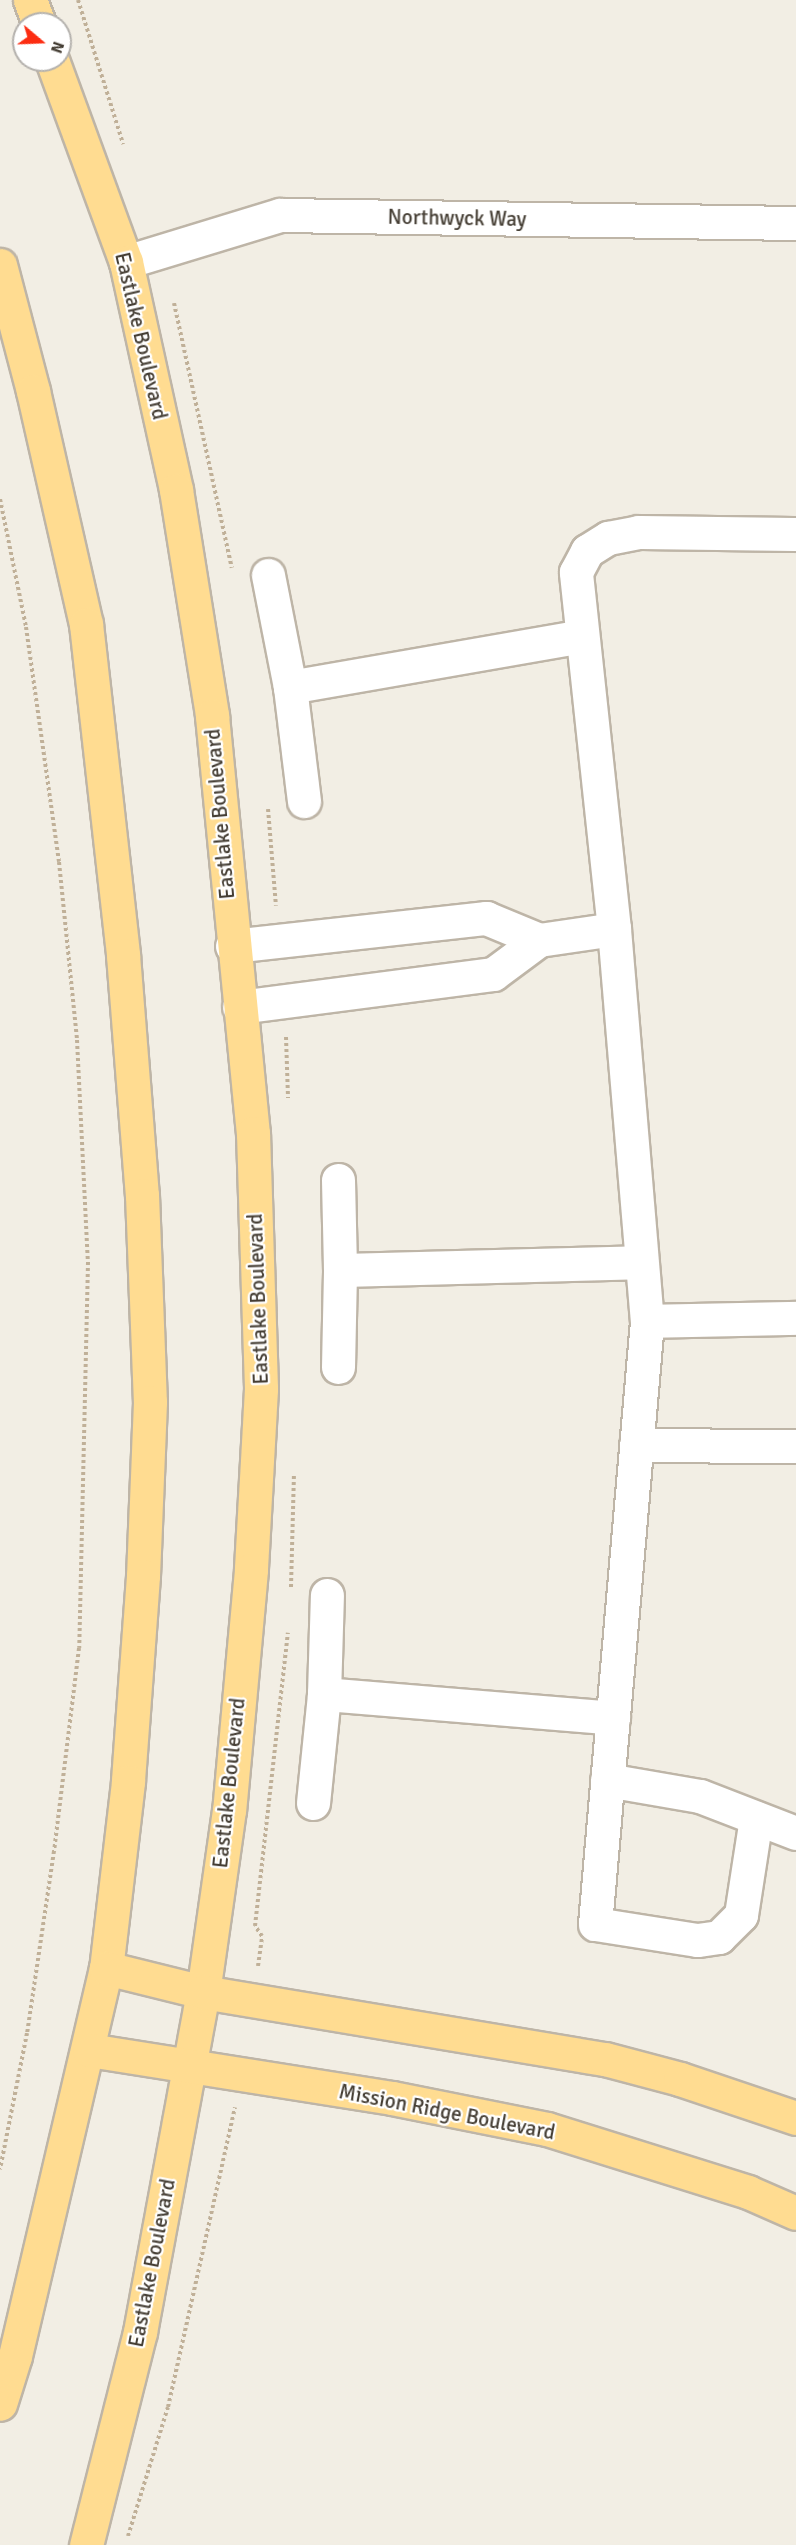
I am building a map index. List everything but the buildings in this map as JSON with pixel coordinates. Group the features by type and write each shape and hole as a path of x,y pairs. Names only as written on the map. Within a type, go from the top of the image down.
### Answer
{"main road":[{"name":"Eastlake Boulevard","path":"56,72 126,262 176,490 212,716 232,946 253,1133 261,1389 251,1570 229,1810 203,1992 140,2332 86,2545"},
{"path":"0,265 33,392 86,624 123,955 142,1195 150,1402 143,1576 128,1782 106,1968 89,2050 0,2404"},
{"path":"106,1968 203,1992 605,2059 680,2079 796,2118"},
{"name":"Mission Ridge Boulevard","path":"89,2050 188,2068 392,2098 547,2129 748,2192 796,2212"}],"street":[{"name":"Northwyck Way","path":"126,262 280,216 796,223"},
{"path":"756,1818 741,1915 719,1936 697,1940 595,1924 646,1321 614,929 581,636 576,572 587,551 608,538 638,532 796,534"},
{"path":"268,575 290,687 304,801"},
{"path":"290,687 581,636"},
{"path":"232,946 486,918 539,940"},
{"path":"239,1007 493,974 539,940 614,929"},
{"path":"338,1180 340,1270 338,1367"},
{"path":"340,1270 641,1262"},
{"path":"646,1321 796,1318"},
{"path":"636,1445 796,1446"},
{"path":"313,1803 324,1694 327,1595"},
{"path":"324,1694 613,1718"},
{"path":"607,1780 700,1796 796,1833"}],"path":[{"path":"78,0 126,156"},
{"path":"174,301 233,574"},
{"path":"0,499 26,627 58,862 77,1040 88,1262 79,1648 53,1862 27,2033 0,2169"},
{"path":"268,803 277,917"},
{"path":"124,2545 168,2407 231,2127"}]}
